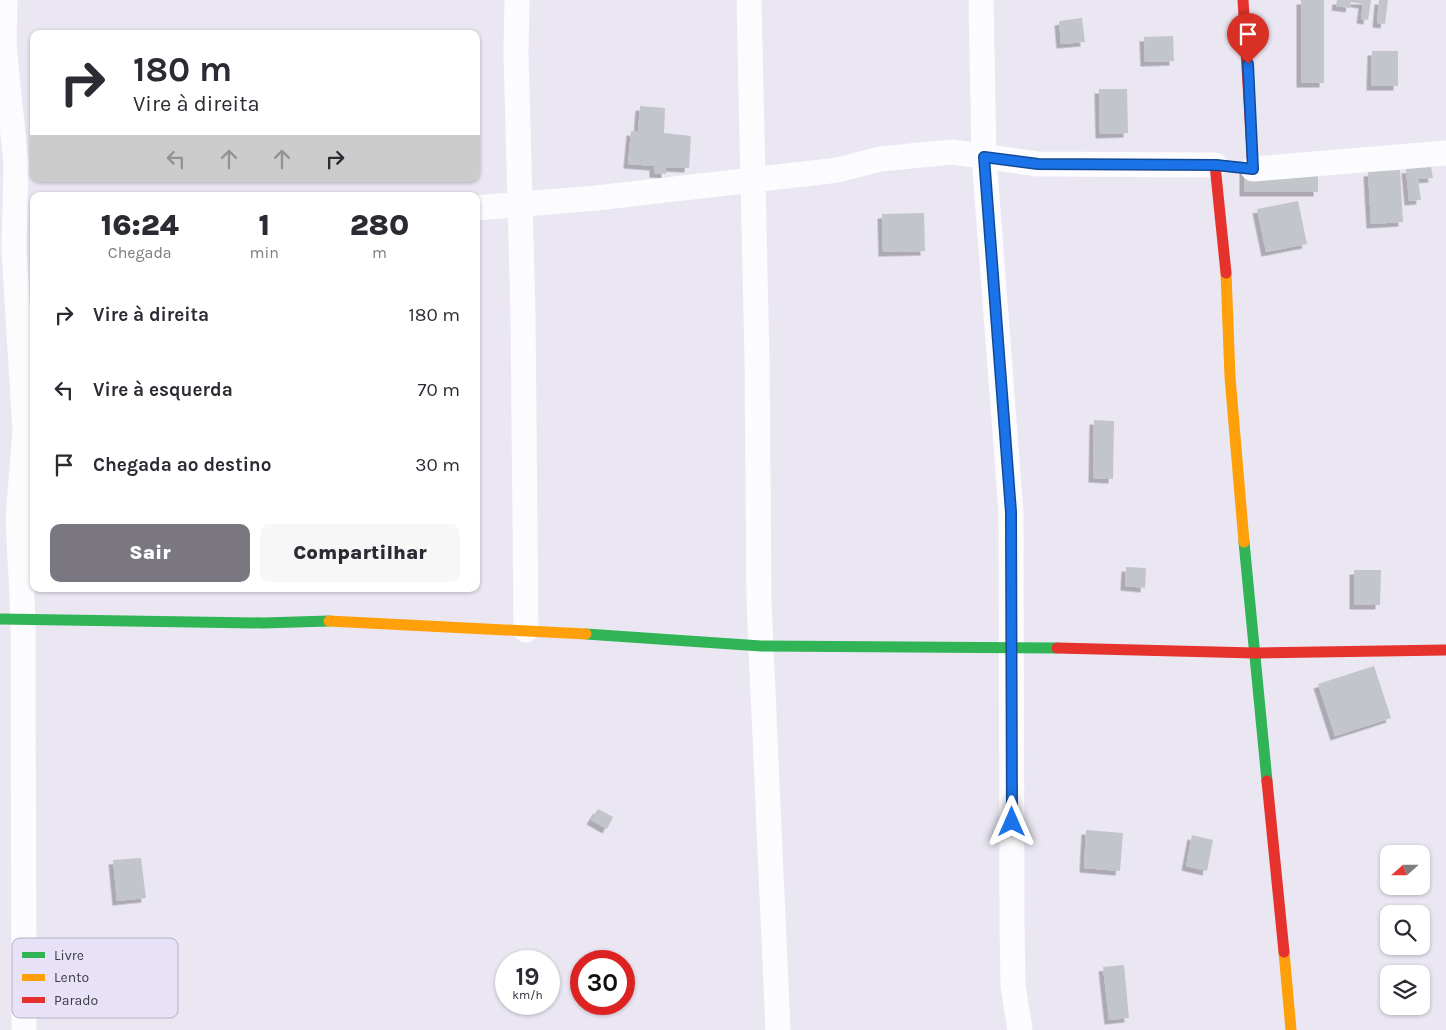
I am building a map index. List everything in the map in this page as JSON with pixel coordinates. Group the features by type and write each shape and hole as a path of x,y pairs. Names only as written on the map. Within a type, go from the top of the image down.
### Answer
{"street":[{"path":"5,0 4,45 16,164 16,251 25,431 12,618 21,938"},
{"path":"517,0 518,205 523,313 526,630"},
{"path":"749,0 761,646 778,1030"},
{"path":"981,0 984,157 1011,512 1013,647 1012,929 1013,986 1020,1030"},
{"path":"1243,0 1253,169"},
{"path":"480,208 838,170 880,159 952,152 1038,164 1216,165 1253,169 1446,153"},
{"path":"1216,165 1227,285 1235,449 1240,479 1291,1030"},
{"path":"12,618 130,622 348,621 526,630 761,646 1013,647 1255,653 1446,650"}],"building":[{"path":"1301,0 1324,0 1324,83 1301,83"},
{"path":"1337,0 1371,0 1368,20 1361,19 1363,4 1351,2 1350,8 1336,6"},
{"path":"1379,0 1388,0 1385,24 1377,23"},
{"path":"1082,18 1085,42 1061,44 1059,21"},
{"path":"1173,36 1174,61 1145,62 1144,37"},
{"path":"1372,51 1398,51 1398,86 1371,86"},
{"path":"1099,89 1127,89 1128,133 1100,134"},
{"path":"640,106 665,108 664,133 691,136 689,168 666,167 666,174 654,173 654,166 628,164 631,131 638,132"},
{"path":"1244,166 1318,166 1318,192 1244,192"},
{"path":"1431,167 1433,178 1418,179 1421,200 1409,201 1406,169"},
{"path":"1400,170 1403,222 1371,224 1368,172"},
{"path":"1298,201 1307,244 1266,252 1257,209"},
{"path":"924,213 925,251 883,252 882,214"},
{"path":"1094,420 1114,421 1113,479 1093,478"},
{"path":"1126,567 1146,568 1145,588 1125,586"},
{"path":"1354,570 1381,570 1380,605 1354,605"},
{"path":"1374,666 1391,718 1335,736 1318,684"},
{"path":"598,809 613,817 607,829 591,820"},
{"path":"1086,830 1123,833 1120,871 1084,868"},
{"path":"1192,835 1213,840 1207,871 1186,866"},
{"path":"141,858 146,898 117,901 113,860"},
{"path":"1124,965 1129,1018 1109,1020 1103,967"}],"traffic: fast":[{"path":"1244,542 1267,781"},
{"path":"0,619 263,623 329,621"},
{"path":"586,634 761,646 1057,648"}],"traffic: slow":[{"path":"1226,273 1230,377 1244,542"},
{"path":"329,621 586,634"},
{"path":"1284,952 1291,1030"}],"traffic: jam":[{"path":"1226,273 1215,165 1253,169 1243,0"},
{"path":"1057,648 1255,653 1446,650"},
{"path":"1267,781 1284,952"}],"route":[{"path":"1012,822 1013,647 1011,512 984,157 1038,164 1216,165 1253,169 1248,64"}]}
